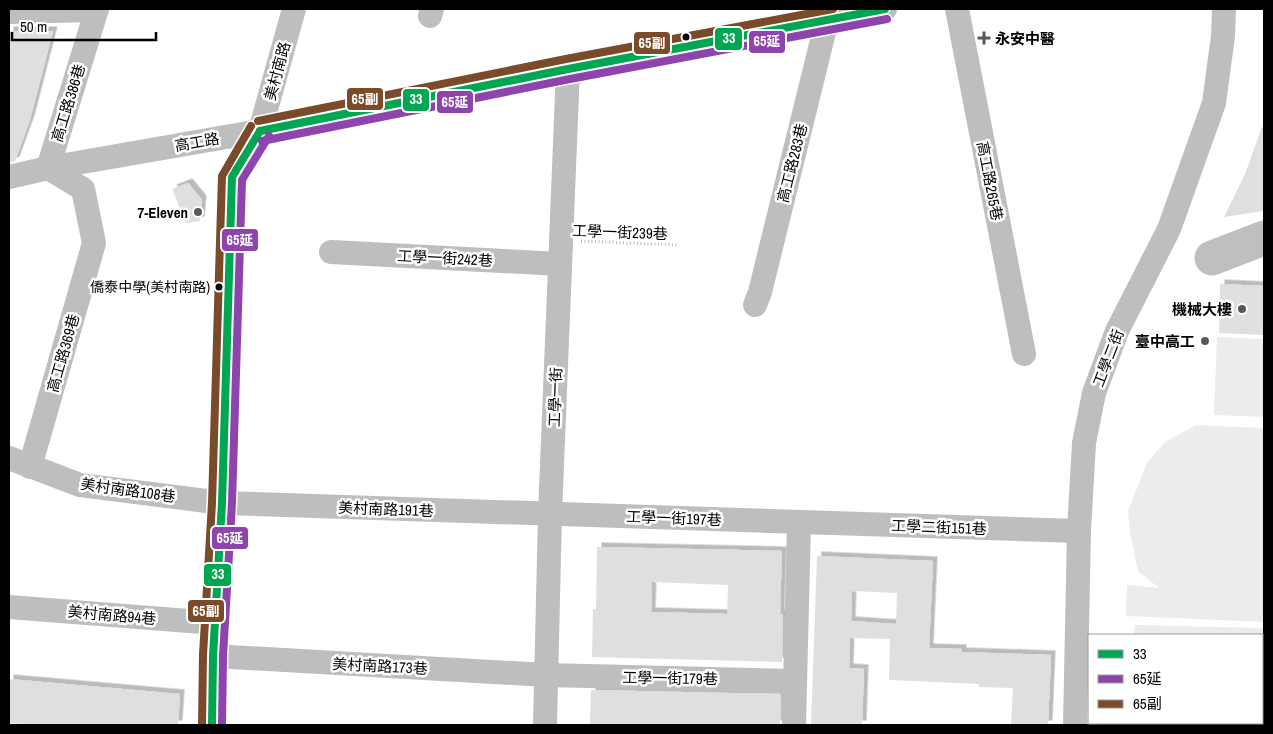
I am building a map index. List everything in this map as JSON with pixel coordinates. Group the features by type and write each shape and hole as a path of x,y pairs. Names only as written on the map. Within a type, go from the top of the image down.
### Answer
{"street":[{"path":"9,12 96,9"},
{"name":"高工路386巷","path":"48,168 96,9"},
{"name":"美村南路","path":"212,725 213,656 222,504 232,177 260,131 294,9"},
{"name":"高工路","path":"9,177 48,168 260,131 568,69 790,18 827,20 885,9"},
{"name":"高工路265巷","path":"956,9 1024,354"},
{"name":"工學二街","path":"1075,725 1079,531 1084,443 1094,393 1116,331 1169,229 1214,103 1223,36 1224,9"},
{"name":"高工路283巷","path":"755,305 760,292 827,20"},
{"name":"工學一街","path":"545,725 550,514 568,69"},
{"name":"高工路369巷","path":"19,463 94,243 83,190 48,168"},
{"name":"工學一街242巷","path":"331,252 560,264"},
{"name":"美村南路108巷","path":"19,463 80,485 222,504"},
{"name":"美村南路191巷","path":"222,504 550,514"},
{"name":"工學一街197巷","path":"550,514 798,523"},
{"name":"工學二街151巷","path":"798,523 1079,531"},
{"path":"794,725 798,523"},
{"name":"美村南路94巷","path":"9,607 215,623"},
{"name":"美村南路173巷","path":"213,656 546,676"},
{"name":"工學一街179巷","path":"546,676 795,681"}],"path":[{"name":"工學一街239巷","path":"561,241 678,245"}],"shaded area":[{"path":"1217,337 1264,339 1264,417 1214,415"},
{"path":"1196,425 1264,428 1264,622 1126,616 1127,585 1159,588 1138,571 1130,533 1128,511 1147,463 1165,442"},
{"path":"1135,625 1264,628 1264,674 1263,634 1134,634"}],"building":[{"path":"9,31 53,31 30,120 15,161 9,163"},
{"path":"1262,127 1264,127 1264,211 1224,217 1245,174"},
{"path":"188,183 202,200 200,221 186,223 172,189"},
{"name":"機械大樓","path":"1220,284 1264,286 1264,335 1219,333"},
{"path":"597,547 782,551 780,614 783,614 782,662 592,657 593,609 596,609","holes":["652,582 728,585 727,614 651,612"]},
{"path":"817,556 933,561 929,648 962,649 962,652 1051,655 1048,725 1011,725 1013,688 979,687 979,684 889,680 890,639 850,638 849,668 864,669 862,725 811,725","holes":["852,591 897,593 896,624 851,621"]},
{"path":"9,679 180,694 178,725 36,725 9,723"},
{"path":"591,690 781,694 780,725 590,725"}],"waterway":[{"path":"1212,258 1264,238"}],"transit line":[{"name":"65副","path":"258,121 566,59 833,9"},
{"name":"33","path":"260,131 568,69 885,9"},
{"name":"65延","path":"262,141 570,79 887,19"},
{"name":"65副","path":"202,725 203,655 212,503 222,176 251,126"},
{"name":"33","path":"212,725 213,656 222,503 232,177 260,131"},
{"name":"65延","path":"222,725 223,656 232,503 242,180 269,136"}],"place":[{"name":"永安中醫","path":"984,38"},
{"name":"7-Eleven","path":"198,212"},
{"name":"僑泰中學(美村南路)","path":"219,287"},
{"name":"機械大樓","path":"1242,309"},
{"name":"臺中高工","path":"1205,341"}]}
